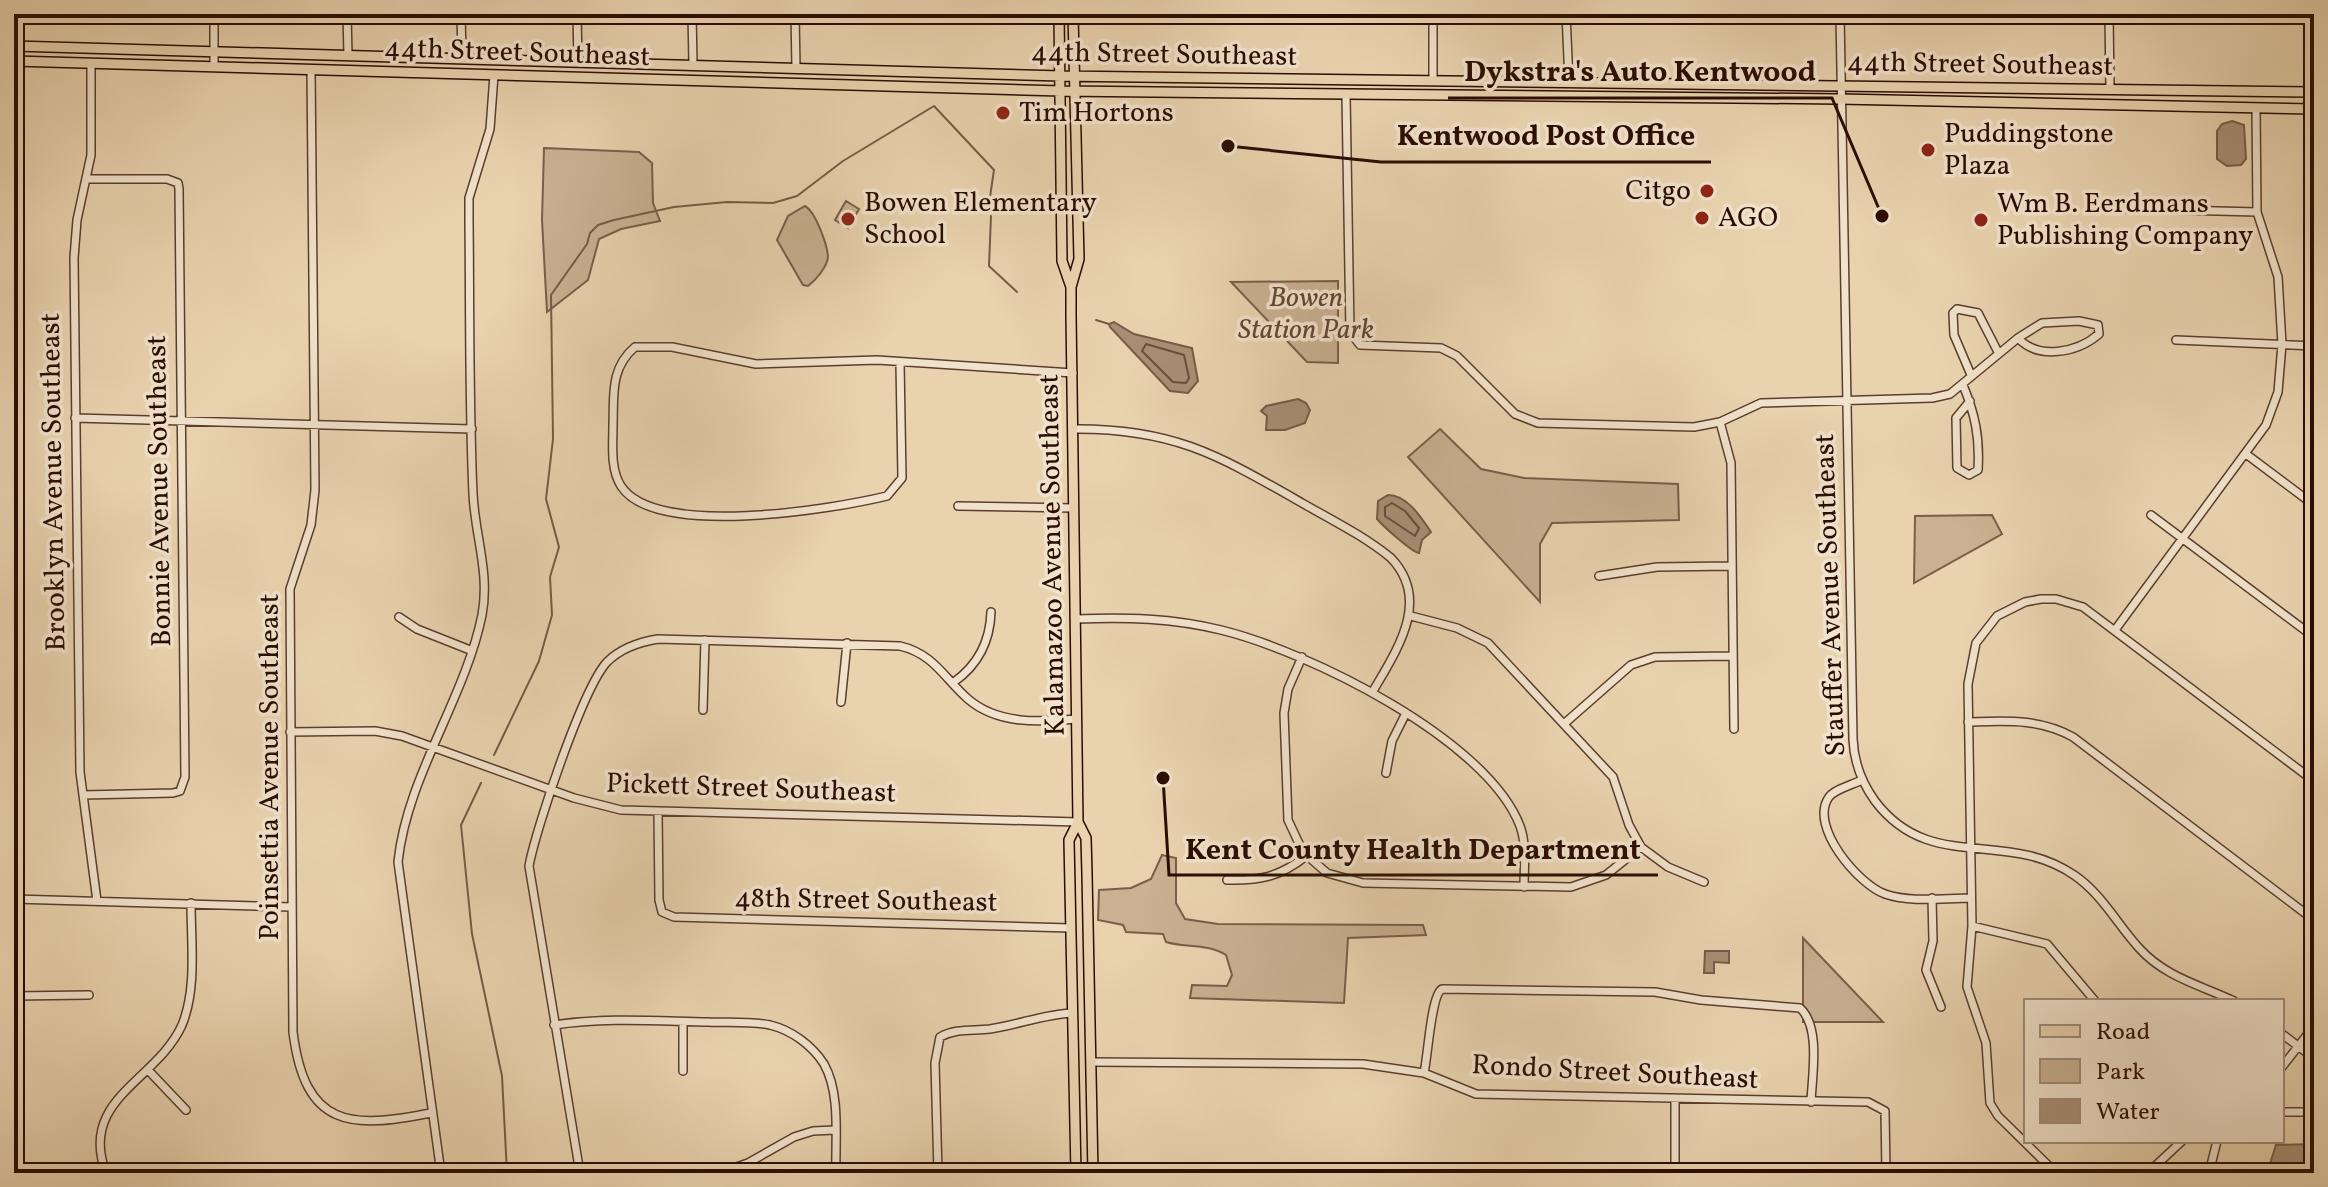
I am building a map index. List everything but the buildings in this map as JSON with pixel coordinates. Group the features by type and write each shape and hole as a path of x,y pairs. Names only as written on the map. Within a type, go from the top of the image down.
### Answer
{"main road":[{"name":"Kalamazoo Avenue Southeast","path":"1059,14 1062,261 1071,287 1078,822 1086,838 1093,1173"},
{"name":"Kalamazoo Avenue Southeast","path":"1071,287 1079,261 1073,14"},
{"name":"44th Street Southeast","path":"14,46 1061,76 2314,92"},
{"path":"311,69 318,59 335,54"},
{"path":"443,73 457,66 462,57"},
{"path":"494,75 502,64 520,59"},
{"name":"44th Street Southeast","path":"14,61 1075,92 1839,99 2314,109"},
{"path":"647,79 652,69 665,64"},
{"path":"776,82 786,79 796,67"},
{"path":"802,83 808,74 822,68"},
{"path":"901,86 907,77 919,72"},
{"path":"1300,94 1312,89 1321,79"},
{"path":"1346,95 1352,85 1372,79"},
{"path":"1547,97 1561,91 1569,81"},
{"path":"1657,98 1670,86 1703,87 1710,82"},
{"path":"1985,102 1996,93 1997,87"},
{"path":"2019,103 2022,92 2034,87"},
{"path":"2050,103 2100,100 2110,89"},
{"path":"2256,108 2262,98 2280,92"},
{"path":"1061,224 1067,243 1078,245"},
{"name":"Kalamazoo Avenue Southeast","path":"1078,822 1069,840 1078,1173"},
{"path":"1073,1013 1084,1024 1087,1073 1091,1079"}],"street":[{"path":"214,14 214,67"},
{"path":"347,14 348,55"},
{"path":"461,14 462,57"},
{"path":"577,14 578,62"},
{"path":"692,14 693,64"},
{"path":"795,14 796,67"},
{"path":"1433,14 1433,80"},
{"path":"1566,14 1569,81"},
{"name":"Stauffer Avenue Southeast","path":"1840,14 1839,99 1853,739 1862,780 1883,812 1902,829 1935,844 2020,851 2064,869 2095,893 2139,949 2158,965 2179,979 2229,999"},
{"path":"2109,14 2110,89"},
{"name":"Brooklyn Avenue Southeast","path":"91,63 88,179 75,236 75,418 80,772 97,901"},
{"name":"Poinsettia Avenue Southeast","path":"311,69 313,512 290,589 293,1032 300,1073 315,1096 339,1117 365,1123 431,1113"},
{"path":"441,1173 398,862 405,825 481,618 486,579 473,499 469,198 490,129 494,75"},
{"path":"1346,95 1350,332 1360,345 1430,346 1448,351 1515,414 1538,423 1666,428 1720,422 1761,403 1932,398 1950,394 1998,352 2018,338 2042,323 2062,320 2093,322 2100,329 2086,343 2050,352 2031,350 2018,338"},
{"path":"2115,630 2246,454 2272,410 2279,382 2282,344 2278,277 2257,212 2256,108"},
{"name":"Bonnie Avenue Southeast","path":"83,795 173,793 183,786 178,183 167,179 88,179"},
{"path":"2099,208 2257,212"},
{"path":"1971,375 1954,335 1953,313 1957,309 1978,313 1998,352"},
{"path":"2176,340 2314,346"},
{"path":"900,363 902,478 887,496 748,516 698,517 647,507 621,486 615,473 614,388 618,365 635,347 672,347 756,364 827,360 900,363 1073,373"},
{"path":"1963,385 1974,408 1979,458 1978,470 1969,475 1957,468 1956,418 1970,401"},
{"path":"75,418 472,429"},
{"path":"1720,422 1731,463 1734,729"},
{"path":"1073,429 1138,431 1192,445 1224,458 1391,558 1407,579 1411,616 1372,693"},
{"path":"2246,454 2314,505"},
{"path":"958,506 1074,508"},
{"path":"2151,515 2314,637"},
{"path":"1599,576 1657,567 1731,566"},
{"path":"2024,1142 1990,1103 1986,1043 1967,987 1972,926 1969,668 1976,643 1990,623 2009,608 2029,601 2056,599 2092,612 2314,781"},
{"path":"954,682 980,655 988,637 991,612"},
{"path":"1076,619 1129,616 1220,629 1302,657 1372,693 1454,747 1511,808 1522,831 1524,887"},
{"path":"1411,616 1457,628 1484,640 1613,777 1629,825 1641,847 1668,867 1704,882"},
{"path":"399,617 417,629 470,650"},
{"path":"835,1130 813,1131 794,1137 748,1163 725,1171 580,1171 529,866 534,840 592,685 606,664 623,650 658,639 900,646 918,651 979,707 1007,718 1077,719"},
{"path":"703,710 705,640"},
{"path":"841,702 847,643"},
{"path":"1565,723 1631,665 1660,657 1733,656"},
{"path":"1302,657 1288,689 1284,728 1288,820 1306,856 1319,869 1348,881 1565,888 1588,883 1641,847"},
{"path":"1386,773 1392,741 1405,715"},
{"path":"1968,722 2031,721 2050,725 2073,737 2314,920"},
{"name":"Pickett Street Southeast","path":"290,732 375,731 434,746 552,791 606,807 1078,822"},
{"path":"1862,780 1831,794 1825,810 1829,840 1878,890 1900,897 1971,898"},
{"name":"48th Street Southeast","path":"658,811 662,912 683,919 1071,928"},
{"path":"1227,880 1258,880 1278,875 1306,856"},
{"path":"1932,898 1933,941 1926,970 1941,1007"},
{"path":"14,899 292,907"},
{"path":"106,1173 99,1147 100,1131 110,1108 148,1070 180,1028 188,1007 191,903"},
{"path":"1972,926 2047,944 2093,999"},
{"path":"1424,1073 1432,1036 1434,999 1442,989 1655,992 1701,1000 1800,1008 1806,1013 1812,1040 1811,1102"},
{"path":"14,996 89,995"},
{"path":"938,1173 935,1063 940,1037 959,1030 989,1029 1040,1016 1073,1013"},
{"path":"554,1025 582,1021 769,1025 800,1039 824,1064 833,1090 836,1173"},
{"path":"683,1022 683,1071"},
{"path":"2284,1064 2314,1026"},
{"path":"2284,1036 2314,1058"},
{"name":"Rondo Street Southeast","path":"1091,1062 1363,1064 1424,1073 1476,1094 1879,1105 1887,1120 1886,1173"},
{"path":"148,1070 186,1110"},
{"path":"1675,1100 1675,1173"},
{"path":"2284,1112 2314,1112"},
{"path":"2025,1143 2056,1173"},
{"path":"2128,1173 2152,1169 2180,1143"},
{"path":"2209,1173 2216,1143"}],"green space":[{"path":"544,148 639,152 652,163 653,203 660,221 621,229 599,239 588,280 547,312 542,220"},
{"path":"846,201 859,209 848,228 835,220"},
{"path":"805,206 817,222 828,256 821,272 808,286 803,285 777,240 788,216"},
{"name":"Bowen Station Park","path":"1338,281 1338,363 1307,362 1231,282"},
{"path":"14,368 22,368 23,426 14,426"},
{"path":"1440,429 1481,469 1524,478 1678,484 1679,520 1552,523 1540,544 1540,602 1408,457"},
{"path":"1992,515 2002,534 1914,583 1915,516"},
{"path":"1162,855 1176,858 1176,903 1185,919 1218,924 1423,925 1426,935 1348,938 1344,1003 1190,998 1192,985 1227,986 1232,975 1226,955 1211,949 1166,942 1163,934 1126,932 1123,925 1098,920 1099,890 1131,888 1151,879"},
{"path":"1803,938 1883,1022 1803,1022"}],"water":[{"path":"2232,121 2244,125 2246,159 2241,165 2227,166 2217,159 2217,131 2222,124"},
{"path":"1114,322 1134,334 1192,348 1198,381 1188,393 1170,391 1110,327 1109,324"},
{"path":"1298,399 1306,403 1310,410 1305,423 1285,430 1266,430 1267,416 1261,411 1266,406"},
{"path":"1388,495 1407,503 1431,532 1422,540 1419,553 1377,519 1378,501"},
{"path":"1705,951 1729,951 1729,963 1714,962 1714,973 1704,973"},
{"path":"2314,1144 2314,1173 2267,1173 2276,1145"}],"waterway":[{"path":"494,755 539,661 552,615 550,577 559,547 546,499 553,439 551,295 587,244 590,233 598,225 614,220 674,207 727,202 773,203 797,196 843,161 934,106 994,170 990,197"},
{"path":"991,216 989,266 1017,292"},
{"path":"1096,320 1109,324"},
{"path":"481,783 461,825 472,934 502,1076 507,1173"}],"place":[{"name":"Tim Hortons","path":"1003,113"},
{"name":"Kentwood Post Office","path":"1228,146"},
{"name":"Puddingstone Plaza","path":"1928,150"},
{"name":"Citgo","path":"1707,191"},
{"name":"Dykstra's Auto Kentwood","path":"1882,216"},
{"name":"AGO","path":"1702,218"},
{"name":"Bowen Elementary School","path":"848,219"},
{"name":"Wm B. Eerdmans Publishing Company","path":"1981,220"},
{"name":"Kent County Health Department","path":"1163,778"}]}
